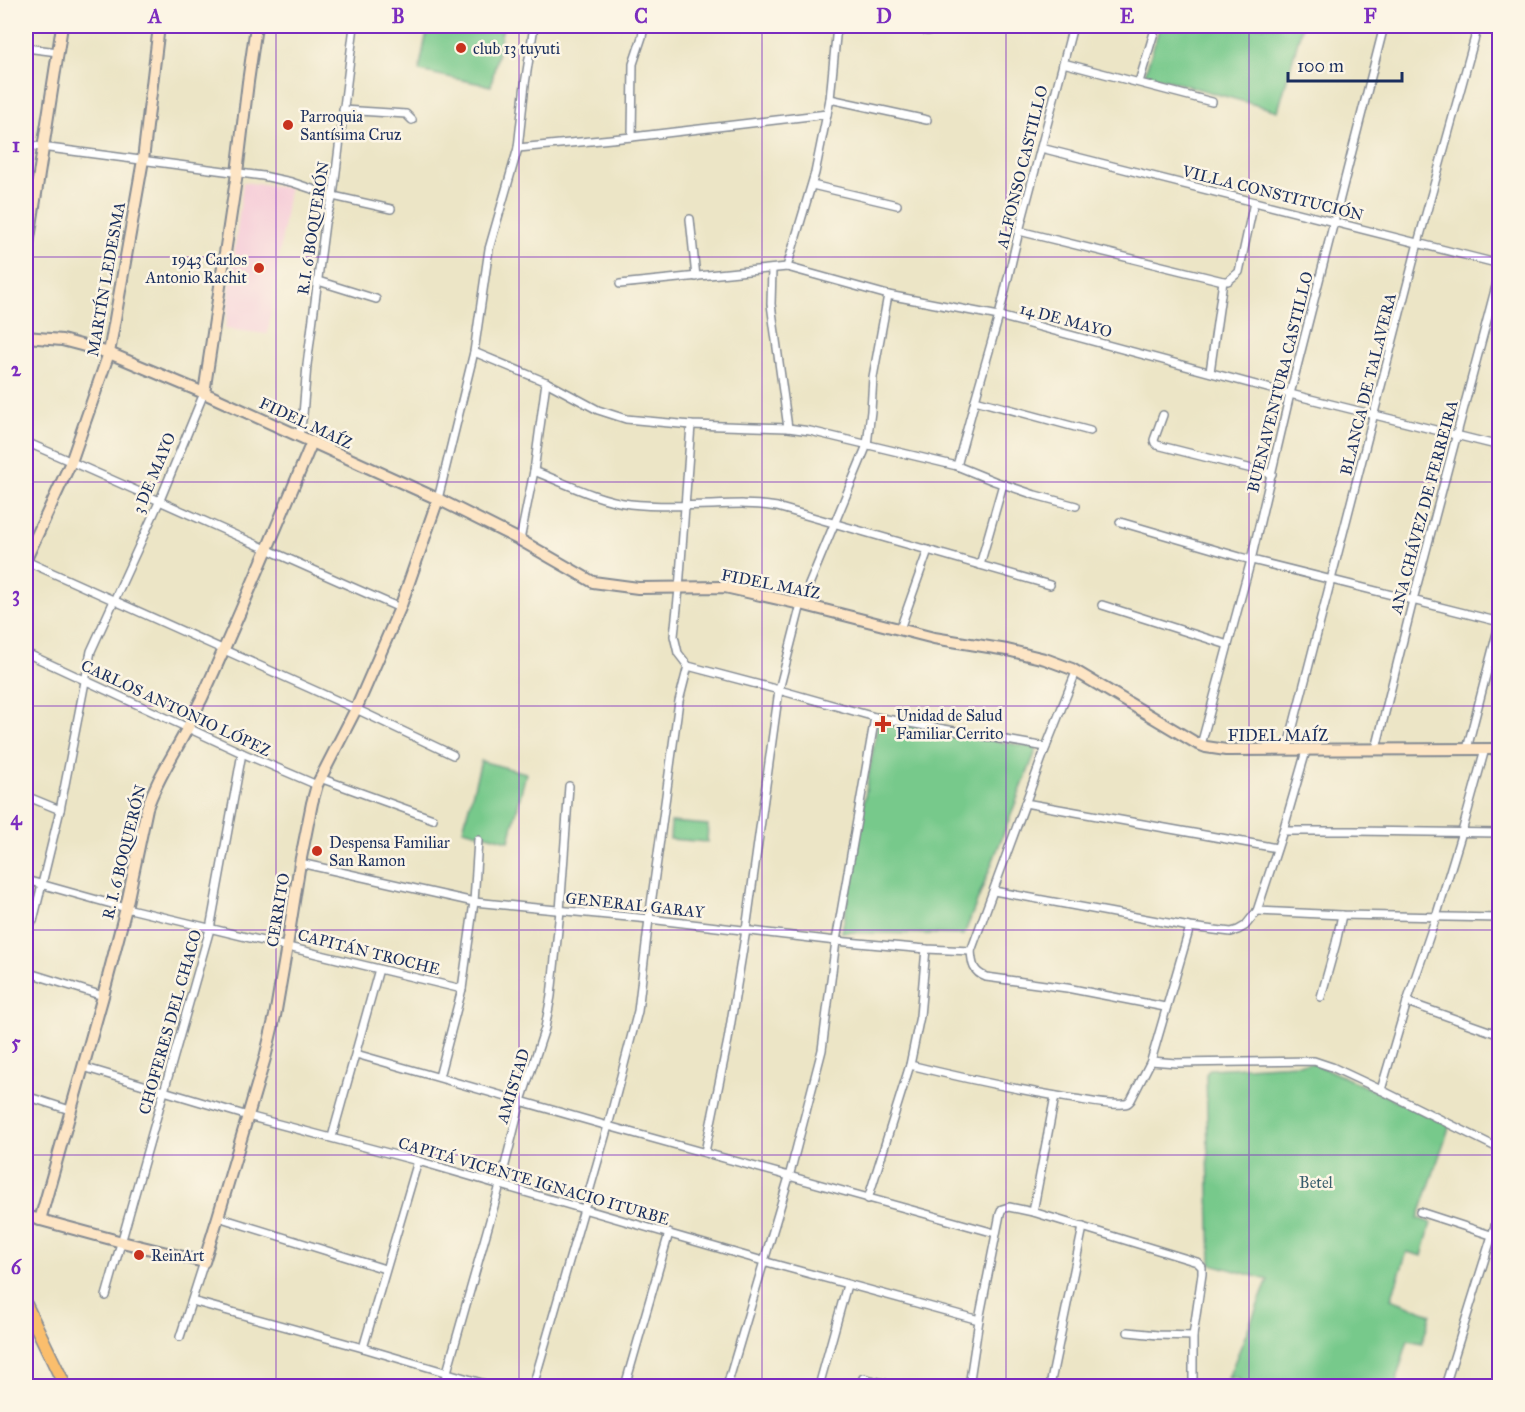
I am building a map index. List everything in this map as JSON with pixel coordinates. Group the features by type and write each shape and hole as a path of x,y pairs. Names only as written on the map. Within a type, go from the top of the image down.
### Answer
{"main road":[{"path":"26,1305 65,1386"}],"street":[{"path":"26,258 62,26"},
{"name":"MARTÍN LEDESMA","path":"26,560 71,462 109,353 142,160 159,26"},
{"name":"3 DE MAYO","path":"33,921 60,810 91,651 160,500 204,393 237,173 256,26"},
{"name":"R.I. 6 BOQUERÓN","path":"299,435 325,223 333,196 354,26"},
{"path":"438,500 474,352 489,249 518,148 523,95 534,26"},
{"path":"632,137 633,64 644,26"},
{"path":"786,267 812,185 828,114 837,26"},
{"path":"904,26 928,30"},
{"name":"ALFONSO CASTILLO","path":"957,466 999,316 1073,26"},
{"path":"1139,82 1156,26"},
{"name":"BUENAVENTURA CASTILLO","path":"1201,745 1251,560 1290,394 1384,26"},
{"name":"BLANCA DE TALAVERA","path":"1287,750 1418,243 1478,26"},
{"path":"26,48 58,52"},
{"path":"1063,63 1212,102"},
{"path":"830,99 927,120"},
{"path":"343,111 405,114 412,120"},
{"path":"518,148 828,114"},
{"path":"26,145 291,182 333,196 391,209"},
{"name":"VILLA CONSTITUCIÓN","path":"1041,148 1500,264"},
{"path":"812,185 897,205"},
{"path":"1019,231 1228,281 1239,272 1254,202"},
{"path":"690,219 696,277"},
{"name":"14 DE MAYO","path":"620,284 786,267 888,296 999,316 1290,394 1500,446"},
{"path":"772,269 771,304 788,428"},
{"name":"ANA CHÁVEZ DE FERREIRA","path":"1376,749 1500,271"},
{"path":"318,281 376,299"},
{"path":"1210,372 1223,281"},
{"path":"705,1152 728,1041 746,930 779,690 801,604 867,445 873,377 888,296"},
{"name":"FIDEL MAÍZ","path":"26,337 62,340 109,353 204,393 438,500 520,540 593,582 638,588 725,587 934,638 1045,659 1077,672 1201,745 1226,750 1500,749"},
{"path":"474,352 546,382 613,416 691,425 788,428 810,431 957,466 1035,495 1076,506"},
{"path":"520,540 534,471 546,382"},
{"path":"975,400 1090,430"},
{"path":"1163,415 1154,440 1157,445 1272,474"},
{"path":"691,425 674,636 678,653 688,666 875,717 1046,747"},
{"path":"26,442 400,608"},
{"name":"R. I. 6 BOQUERÓN","path":"40,1220 126,908 149,801 158,780 188,727 224,650 312,442"},
{"path":"534,471 585,492 629,504 684,506 763,504 777,507 1050,585"},
{"path":"980,565 1003,484"},
{"name":"CERRITO","path":"180,1337 219,1217 275,1016 300,863 318,782 356,710 400,608 438,500"},
{"path":"1120,522 1251,560 1499,622 1467,749"},
{"path":"900,629 928,550"},
{"path":"26,560 453,755"},
{"path":"1102,605 1228,645"},
{"name":"CARLOS ANTONIO LÓPEZ","path":"26,653 242,753 318,782 433,819"},
{"path":"533,1386 608,1126 638,1011 679,700 688,666"},
{"path":"1077,672 1046,747 971,951 974,968 979,974 986,976 1067,988 1166,1007"},
{"path":"727,1386 789,1177 822,1050 831,995 836,941 875,717"},
{"path":"1381,1090 1462,832 1485,749"},
{"path":"994,891 1190,927 1231,932 1238,930 1251,920 1257,911 1305,751"},
{"name":"CHOFERES DEL CHACO","path":"106,1296 210,929 242,753"},
{"name":"AMISTAD","path":"443,1386 500,1185 521,1101 545,1028 551,996 560,911 569,786"},
{"path":"26,796 60,810"},
{"path":"1025,803 1277,848"},
{"path":"1282,831 1500,833"},
{"path":"439,1077 462,989 474,902 478,840"},
{"name":"GENERAL GARAY","path":"300,863 474,902 649,919 836,941 971,951"},
{"name":"CAPITÁN TROCHE","path":"26,880 126,908 462,989"},
{"path":"1257,911 1500,918"},
{"path":"1321,997 1342,915"},
{"path":"910,1065 1055,1096 1127,1104 1151,1061 1190,927"},
{"path":"868,1198 910,1065 920,1016 926,949"},
{"path":"332,1137 380,969"},
{"path":"26,972 103,996"},
{"path":"1407,1002 1500,1035"},
{"path":"356,1054 995,1233"},
{"path":"1151,1061 1176,1063 1314,1061 1381,1090 1500,1149"},
{"name":"CAPITÁ VICENTE IGNACIO ITURBE","path":"83,1067 248,1116 418,1161 763,1262 979,1320"},
{"path":"26,1096 70,1110"},
{"path":"1033,1212 1055,1096"},
{"path":"363,1348 418,1161"},
{"path":"969,1386 995,1233 1000,1214 1005,1207 1033,1212 1197,1262 1202,1267 1202,1274 1193,1336 1193,1386"},
{"path":"1409,1386 1415,1384 1447,1386 1500,1210"},
{"path":"1420,1212 1500,1238"},
{"path":"26,1216 204,1262"},
{"path":"219,1217 385,1269"},
{"path":"1050,1386 1083,1227"},
{"path":"625,1386 669,1233"},
{"path":"819,1386 847,1285"},
{"path":"192,1301 492,1386"},
{"path":"1128,1332 1193,1336"},
{"path":"863,1378 896,1386"}],"shaded area":[{"path":"243,182 289,188 268,334 225,329"}],"green space":[{"name":"club 13 tuyuti","path":"428,26 503,26 491,86 419,71"},
{"path":"1160,26 1302,26 1278,111 1145,74"},
{"path":"878,720 1037,748 964,935 842,932"},
{"path":"481,761 526,773 509,841 463,829"},
{"path":"671,822 708,825 707,842 670,839"},
{"name":"Betel","path":"1313,1063 1450,1125 1418,1218 1431,1223 1422,1256 1407,1252 1391,1299 1431,1314 1422,1343 1408,1340 1397,1377 1397,1386 1239,1386 1239,1378 1228,1378 1268,1280 1211,1264 1206,1074 1210,1069"}],"place":[{"name":"club 13 tuyuti","path":"461,48"},
{"name":"Parroquia Santísima Cruz","path":"288,125"},
{"name":"1943 Carlos Antonio Rachit","path":"259,268"},
{"name":"Unidad de Salud Familiar Cerrito","path":"883,724"},
{"name":"Despensa Familiar San Ramon","path":"317,851"},
{"name":"ReinArt","path":"139,1255"}]}
